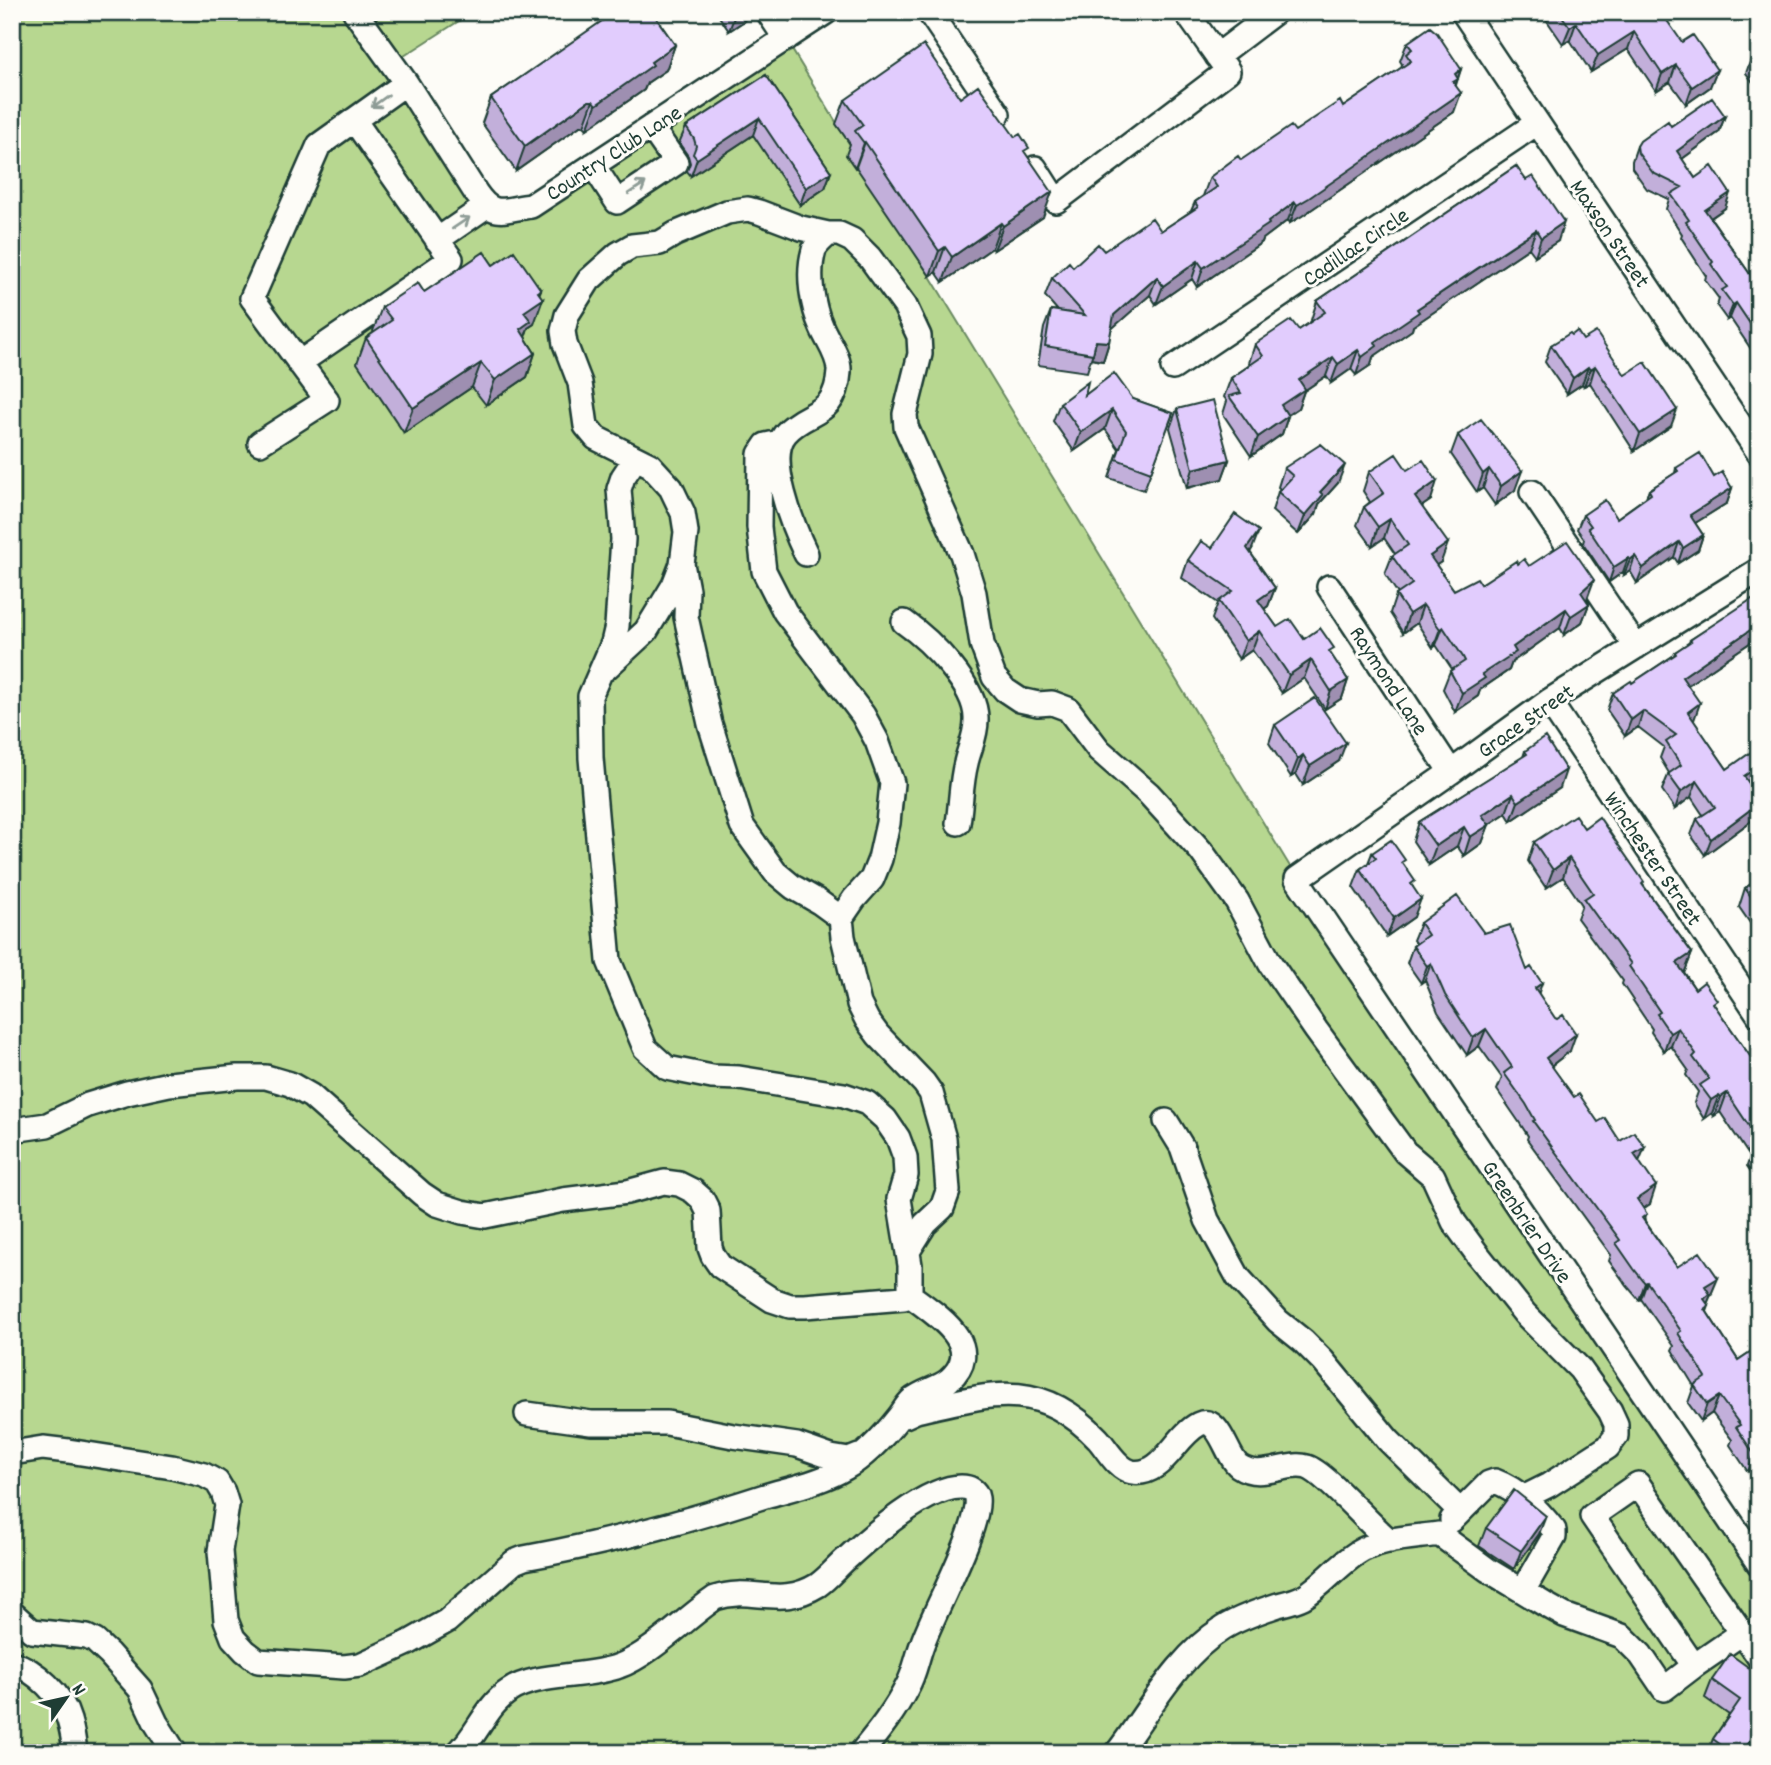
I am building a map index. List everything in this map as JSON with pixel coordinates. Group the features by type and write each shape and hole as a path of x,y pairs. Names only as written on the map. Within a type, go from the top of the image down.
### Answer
{"street":[{"path":"355,12 406,83 485,207 438,240"},
{"path":"768,12 786,39"},
{"name":"Country Club Lane","path":"485,207 494,212 531,206 826,12"},
{"path":"929,12 1009,130"},
{"path":"1023,150 1056,201 1228,71 1186,12"},
{"path":"1217,56 1275,12"},
{"name":"Maxson Street","path":"1462,12 1759,453"},
{"path":"260,443 327,400 252,298 319,145 406,83"},
{"path":"299,363 451,259 354,120"},
{"name":"Cadillac Circle","path":"1173,369 1537,123"},
{"path":"593,165 617,202 676,163 651,127"},
{"path":"598,676 646,631 674,585 682,564 686,532 683,513 675,494 664,479 650,465 596,438 586,426 580,383 565,344 563,331 574,301 600,268 632,246 660,243 694,225 738,210 759,212 787,223 828,234 839,234 852,240 863,250 914,323 919,336 919,354 905,414 906,427 962,554 974,593 982,644 994,677 1005,690 1020,700 1038,704 1052,703 1068,709 1099,750 1149,794 1201,850 1237,901 1270,963 1317,1030 1405,1152 1433,1176 1454,1222 1478,1255 1525,1314 1580,1368 1610,1411 1616,1423 1616,1436 1608,1447 1549,1485 1525,1497"},
{"path":"787,223 803,237 813,258"},
{"path":"828,234 818,243 813,258 812,284 817,313 837,359 839,375 834,394 821,411 792,428 780,442 766,445 760,454 759,527 764,571 785,612 863,715 877,741 892,783 888,823 876,869 872,879 853,899 841,918 859,1004 878,1035 931,1093 944,1139 948,1191 942,1208 925,1224 908,1251"},
{"path":"780,442 780,467 786,505 806,554"},
{"path":"635,458 622,477 620,489 623,539 618,626 590,696 590,736 607,947 622,995 645,1048 667,1068 679,1072 739,1078 844,1095 867,1103 885,1119 898,1138 905,1157 906,1175 899,1199 908,1251 910,1295"},
{"path":"1532,492 1636,646"},
{"path":"682,564 687,590 686,617 697,673 742,826 775,872 841,918"},
{"name":"Grace Street","path":"1297,879 1549,701 1759,570"},
{"name":"Raymond Lane","path":"1329,587 1451,772"},
{"path":"904,622 927,639 946,660 969,693 975,708 977,720 974,742 965,764 958,824"},
{"name":"Winchester Street","path":"1549,701 1759,1015"},
{"name":"Greenbrier Drive","path":"1297,879 1759,1563"},
{"path":"12,1130 47,1125 105,1099 169,1084 266,1077 290,1084 312,1096 389,1167 437,1204 485,1216 563,1200 628,1192 664,1182 679,1184 702,1199 708,1211 713,1256 720,1266 772,1300 790,1306 805,1306 904,1298 910,1295"},
{"path":"1166,1121 1182,1147 1207,1220 1238,1277 1278,1321 1323,1361 1388,1440 1460,1511"},
{"path":"12,1453 43,1448 68,1451 173,1467 204,1475 216,1482 227,1505 220,1551 226,1620 233,1638 258,1661 344,1667 360,1665 375,1660 447,1620 514,1562 646,1533 706,1516 845,1468 880,1439 912,1400 951,1378 961,1362 961,1347 954,1331 942,1318 910,1295"},
{"path":"880,1439 890,1435 906,1415 916,1411 995,1394 1035,1397 1079,1420 1120,1466 1130,1472 1153,1468 1189,1431 1200,1423 1208,1423 1214,1426 1233,1461 1239,1466 1260,1471 1306,1467 1322,1478 1390,1541"},
{"path":"527,1414 591,1423 667,1423 797,1445 831,1457 849,1460 862,1455"},
{"path":"1116,1753 1152,1702 1204,1642 1235,1622 1301,1598 1355,1554 1371,1546 1439,1534 1489,1483 1495,1481 1525,1497 1554,1530 1554,1537 1523,1591"},
{"path":"1694,1666 1591,1516 1638,1484 1759,1657"},
{"path":"458,1753 489,1710 512,1688 619,1666 640,1654 715,1598 740,1592 774,1598 811,1588 915,1503 957,1488 970,1489 977,1500 976,1513 957,1566 922,1643 908,1686 862,1753"},
{"path":"1439,1534 1488,1570 1564,1615 1622,1636 1641,1655 1664,1689 1742,1633"},
{"path":"12,1613 32,1631 88,1637 94,1641 122,1667 140,1689 156,1723 175,1753"},
{"path":"12,1663 27,1668 50,1688 62,1704 69,1718 75,1753"}],"green space":[{"path":"12,12 473,12 393,63 486,199 513,211 786,40 1297,878 1759,1563 1759,1753 12,1753"}],"building":[{"path":"615,12 652,12 675,45 651,62 653,65 596,105 589,101 525,146 491,98"},
{"path":"1559,12 1661,12 1682,42 1693,35 1717,70 1692,87 1676,65 1662,74 1634,32 1598,55 1576,23 1570,27"},
{"path":"1430,27 1461,69 1455,74 1458,79 1453,82 1461,93 1309,198 1297,205 1295,202 1268,222 1269,224 1203,268 1198,261 1163,286 1157,277 1114,315 1109,342 1096,341 1093,354 1045,346 1051,310 1085,315 1052,278 1069,262 1073,267 1098,244 1104,251 1152,218 1161,231 1198,207 1195,202 1217,187 1210,177 1238,156 1241,160 1291,126 1295,131 1340,101 1343,107 1411,61 1406,54 1412,49 1407,43"},
{"path":"924,45 960,98 978,85 1015,137 1020,134 1029,148 1024,151 1052,192 952,257 945,247 939,251 855,131 863,125 845,100"},
{"path":"1759,53 1759,69 1751,59"},
{"path":"766,75 831,172 806,188 759,118 697,159 693,154 696,146 686,127"},
{"path":"1712,98 1725,116 1677,151 1695,178 1712,166 1730,193 1705,210 1759,287 1759,337 1736,303 1733,305 1722,290 1727,287 1671,194 1682,187 1653,173 1638,153 1637,146 1640,141 1668,121 1671,126"},
{"path":"1516,166 1526,180 1533,176 1564,222 1541,238 1536,230 1478,268 1417,309 1419,312 1375,342 1377,346 1362,357 1358,350 1338,364 1333,357 1299,380 1305,389 1281,405 1288,416 1258,437 1229,396 1241,393 1231,378 1263,356 1255,344 1291,320 1299,330 1325,312 1317,301"},
{"path":"514,251 541,290 538,292 543,299 524,312 531,321 520,329 535,353 495,380 481,363 413,408 366,338 392,320 382,307 418,283 424,292 484,252 493,265"},
{"path":"1577,331 1583,340 1596,332 1625,375 1645,362 1677,410 1640,434 1595,366 1590,370 1588,367 1573,378 1551,345"},
{"path":"1114,373 1133,399 1173,413 1151,472 1116,459 1126,431 1112,410 1081,432 1060,403 1088,382 1085,395"},
{"path":"1213,400 1229,460 1193,469 1177,409"},
{"path":"1481,419 1522,471 1501,486 1489,469 1483,474 1458,435"},
{"path":"1321,444 1345,465 1320,492 1323,495 1305,516 1278,492 1293,476 1284,468"},
{"path":"1700,453 1714,477 1722,472 1732,488 1690,515 1703,535 1683,548 1679,542 1643,568 1635,556 1614,567 1588,528 1591,526 1583,515 1605,500 1617,518 1651,494 1649,490 1678,471 1676,468"},
{"path":"1396,454 1407,470 1423,460 1437,481 1415,497 1448,543 1430,556 1454,590 1477,578 1481,584 1516,561 1518,564 1524,559 1529,566 1567,541 1594,580 1581,592 1589,604 1571,616 1566,609 1513,647 1516,652 1482,674 1485,678 1462,693 1450,671 1465,661 1443,627 1440,629 1423,605 1409,614 1396,595 1412,584 1392,556 1408,545 1390,519 1378,527 1364,507 1384,493 1369,472"},
{"path":"1235,514 1259,531 1247,548 1275,588 1258,600 1277,627 1290,619 1304,639 1320,628 1334,648 1329,651 1348,680 1331,691 1311,660 1289,675 1259,631 1246,641 1219,601 1233,591 1188,560 1201,541 1212,548"},
{"path":"1758,595 1759,624 1682,677 1700,703 1688,712 1727,769 1754,750 1759,757 1759,766 1744,776 1759,798 1759,803 1711,839 1697,819 1715,807 1697,781 1681,792 1668,774 1681,765 1666,742 1676,735 1643,711 1631,720 1613,693 1676,654 1675,652 1690,640"},
{"path":"1315,698 1346,743 1310,766 1303,755 1298,759 1275,725"},
{"path":"1545,737 1566,770 1518,802 1513,794 1482,815 1489,825 1470,837 1464,827 1436,846 1419,822 1527,754 1525,751"},
{"path":"1575,815 1584,828 1599,817 1644,882 1642,884 1692,953 1677,963 1695,989 1704,982 1717,1000 1713,1003 1759,1069 1759,1141 1727,1093 1711,1100 1700,1085 1709,1079 1693,1057 1696,1054 1678,1028 1670,1033 1657,1014 1660,1012 1629,966 1631,964 1584,899 1593,893 1569,858 1553,870 1534,842"},
{"path":"1391,840 1405,860 1402,862 1415,881 1411,884 1421,899 1394,918 1360,869 1376,858 1372,853"},
{"path":"1759,879 1759,908 1745,888"},
{"path":"1457,896 1484,933 1510,925 1527,970 1531,967 1542,983 1535,988 1555,1018 1563,1015 1576,1034 1546,1058 1574,1097 1579,1094 1598,1122 1605,1118 1620,1141 1634,1132 1645,1147 1634,1154 1656,1186 1637,1199 1647,1214 1642,1218 1677,1267 1700,1252 1718,1278 1705,1286 1710,1294 1704,1299 1709,1306 1705,1309 1738,1360 1759,1346 1759,1454 1754,1454 1736,1427 1740,1425 1719,1396 1707,1404 1694,1385 1706,1377 1678,1333 1681,1331 1647,1282 1645,1283 1634,1269 1616,1243 1620,1240 1533,1121 1535,1120 1526,1104 1504,1073 1512,1067 1486,1029 1473,1038 1445,995 1431,963 1427,966 1413,946 1428,935 1420,923"},
{"path":"1514,1490 1546,1516 1521,1551 1486,1528"},
{"path":"1730,1654 1759,1675 1759,1728 1741,1753 1732,1753 1713,1739 1740,1700 1712,1680"}]}
